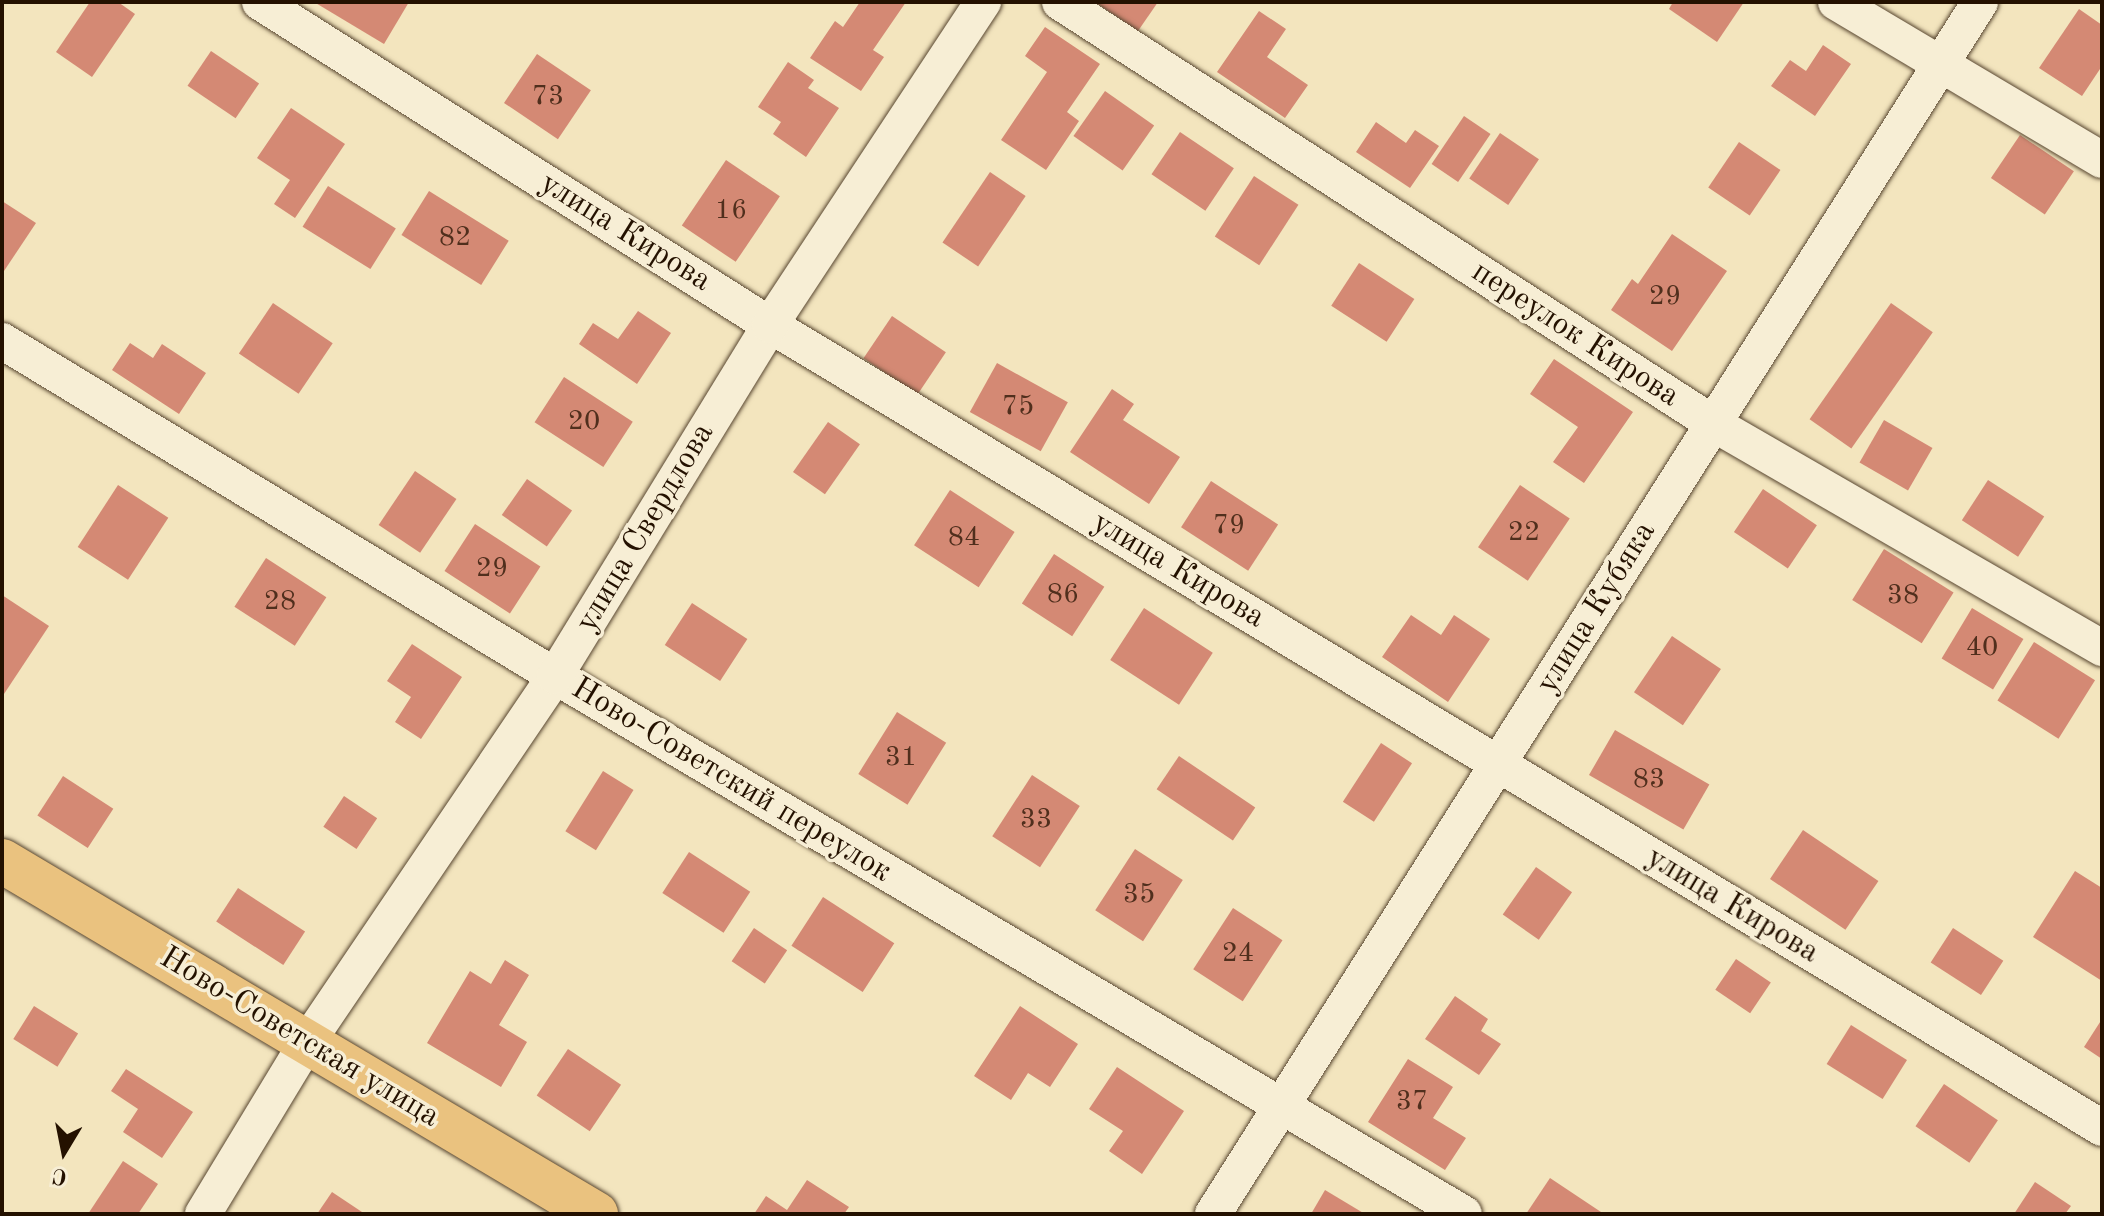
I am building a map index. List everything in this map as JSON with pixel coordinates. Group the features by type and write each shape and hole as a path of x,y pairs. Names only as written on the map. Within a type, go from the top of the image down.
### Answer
{"main road":[{"name":"Ново-Советская улица","path":"2,861 596,1214"}],"street":[{"name":"улица Кирова","path":"260,2 770,325 2102,1128"},
{"name":"улица Свердлова","path":"203,1214 306,1044 555,676 770,325 983,2"},
{"name":"переулок Кирова","path":"1060,2 1714,424 2102,648"},
{"path":"1836,2 2102,160"},
{"name":"улица Кубяка","path":"1213,1214 1980,2"},
{"name":"Ново-Советский переулок","path":"2,341 555,676 1464,1214"}],"building":[{"path":"90,2 118,2 135,14 92,77 56,52"},
{"path":"314,2 409,2 384,44"},
{"path":"860,2 906,2 873,50 884,57 861,91 810,58 835,21 843,27"},
{"path":"1095,2 1158,2 1138,31"},
{"path":"1673,2 1744,2 1717,42 1669,9"},
{"path":"2079,9 2102,25 2102,66 2082,96 2039,68"},
{"path":"1259,11 1286,29 1267,57 1308,85 1285,118 1217,72"},
{"path":"1045,27 1100,64 1067,112 1079,121 1046,170 1001,140 1047,72 1025,56"},
{"path":"1823,45 1851,64 1815,116 1771,86 1790,60 1806,71"},
{"path":"211,51 259,83 236,118 188,86"},
{"path":"537,54 591,90 558,139 504,103"},
{"path":"788,62 814,80 808,88 839,108 806,157 773,134 781,122 758,107"},
{"path":"1105,91 1154,125 1123,170 1073,136"},
{"path":"291,108 345,144 295,218 274,204 290,180 257,158"},
{"path":"1464,116 1491,134 1458,182 1432,164"},
{"path":"1376,122 1406,143 1415,130 1439,146 1410,188 1356,152"},
{"path":"1180,132 1234,168 1205,211 1151,174"},
{"path":"1500,133 1539,159 1508,205 1469,179"},
{"path":"2020,135 2074,171 2045,214 1991,178"},
{"path":"1739,142 1780,170 1750,216 1708,188"},
{"path":"726,160 780,196 736,262 682,225"},
{"path":"990,172 1026,196 978,267 942,242"},
{"path":"1254,176 1298,205 1259,265 1215,236"},
{"path":"328,186 396,228 370,269 303,227"},
{"path":"429,191 509,241 481,285 401,235"},
{"path":"2,201 36,223 2,274"},
{"path":"1672,234 1727,271 1672,351 1611,310 1632,279 1638,284"},
{"path":"1359,263 1414,299 1387,342 1331,306"},
{"path":"273,303 333,343 299,394 239,354"},
{"path":"1891,303 1933,332 1851,449 1810,419"},
{"path":"638,311 671,333 637,384 579,344 593,323 618,339"},
{"path":"892,316 946,352 917,395 863,358"},
{"path":"130,343 153,358 162,344 206,373 179,414 112,370"},
{"path":"1554,359 1633,412 1584,483 1553,462 1578,427 1530,394"},
{"path":"997,363 1068,402 1041,451 970,412"},
{"path":"564,377 633,422 603,467 535,422"},
{"path":"1112,389 1134,404 1123,420 1180,457 1149,504 1070,452"},
{"path":"1884,420 1932,448 1908,490 1860,462"},
{"path":"828,422 860,444 825,494 793,472"},
{"path":"415,471 456,499 420,553 379,525"},
{"path":"527,479 572,511 547,547 502,515"},
{"path":"1988,480 2044,516 2018,557 1962,520"},
{"path":"1211,481 1278,525 1248,571 1181,527"},
{"path":"118,485 168,518 128,580 78,547"},
{"path":"1520,485 1570,519 1528,581 1478,547"},
{"path":"1763,489 1817,525 1788,568 1734,532"},
{"path":"950,490 1015,532 979,587 914,545"},
{"path":"475,524 540,566 510,613 445,571"},
{"path":"1884,549 1954,592 1922,643 1852,600"},
{"path":"1054,554 1104,587 1072,636 1022,603"},
{"path":"266,558 326,597 295,646 234,607"},
{"path":"2,595 49,626 2,697"},
{"path":"692,603 747,639 720,681 665,645"},
{"path":"1144,608 1213,653 1179,705 1110,660"},
{"path":"1972,608 2023,639 1993,689 1942,659"},
{"path":"1411,615 1441,635 1454,615 1490,639 1448,702 1382,657"},
{"path":"1672,636 1721,669 1683,725 1634,692"},
{"path":"2034,642 2095,680 2058,739 1997,701"},
{"path":"412,644 462,677 421,739 395,722 411,697 387,681"},
{"path":"897,712 946,743 908,805 858,774"},
{"path":"1615,730 1709,785 1683,830 1589,775"},
{"path":"1381,743 1412,763 1374,822 1343,802"},
{"path":"1179,756 1255,807 1233,841 1157,789"},
{"path":"603,771 634,790 596,850 565,831"},
{"path":"1032,775 1080,806 1040,867 992,836"},
{"path":"63,776 113,809 88,848 37,815"},
{"path":"344,796 377,818 356,849 323,827"},
{"path":"1803,830 1878,881 1845,930 1770,879"},
{"path":"1135,849 1183,880 1143,941 1095,910"},
{"path":"689,852 750,892 724,933 662,893"},
{"path":"1536,867 1572,892 1539,940 1503,915"},
{"path":"2075,871 2102,888 2102,981 2033,937"},
{"path":"238,888 305,932 283,965 216,922"},
{"path":"823,897 894,943 863,992 791,946"},
{"path":"1233,908 1282,940 1243,1001 1193,969"},
{"path":"754,928 787,950 765,984 732,961"},
{"path":"1953,928 2003,961 1981,995 1931,962"},
{"path":"1736,959 1771,982 1750,1013 1715,990"},
{"path":"505,960 529,975 499,1025 527,1042 501,1087 427,1043 470,971 491,984"},
{"path":"1455,996 1488,1019 1481,1031 1501,1044 1479,1075 1425,1039"},
{"path":"34,1006 78,1034 57,1067 13,1039"},
{"path":"1020,1006 1078,1044 1050,1087 1028,1073 1011,1100 974,1076"},
{"path":"2102,1019 2102,1059 2084,1047"},
{"path":"1851,1025 1907,1060 1883,1099 1827,1064"},
{"path":"568,1049 621,1085 590,1131 537,1095"},
{"path":"1408,1059 1453,1087 1433,1118 1466,1138 1445,1170 1368,1122"},
{"path":"1117,1067 1184,1111 1142,1174 1109,1151 1123,1131 1089,1109"},
{"path":"126,1069 193,1112 162,1158 123,1132 138,1109 111,1091"},
{"path":"1944,1084 1998,1120 1969,1163 1915,1126"},
{"path":"123,1161 158,1184 138,1214 88,1214"},
{"path":"1550,1178 1604,1214 1526,1214"},
{"path":"807,1180 849,1207 844,1214 754,1214 766,1196 787,1210"},
{"path":"2035,1182 2071,1206 2065,1214 2014,1214"},
{"path":"1325,1190 1365,1214 1311,1214"},
{"path":"332,1192 365,1214 317,1214"}]}
